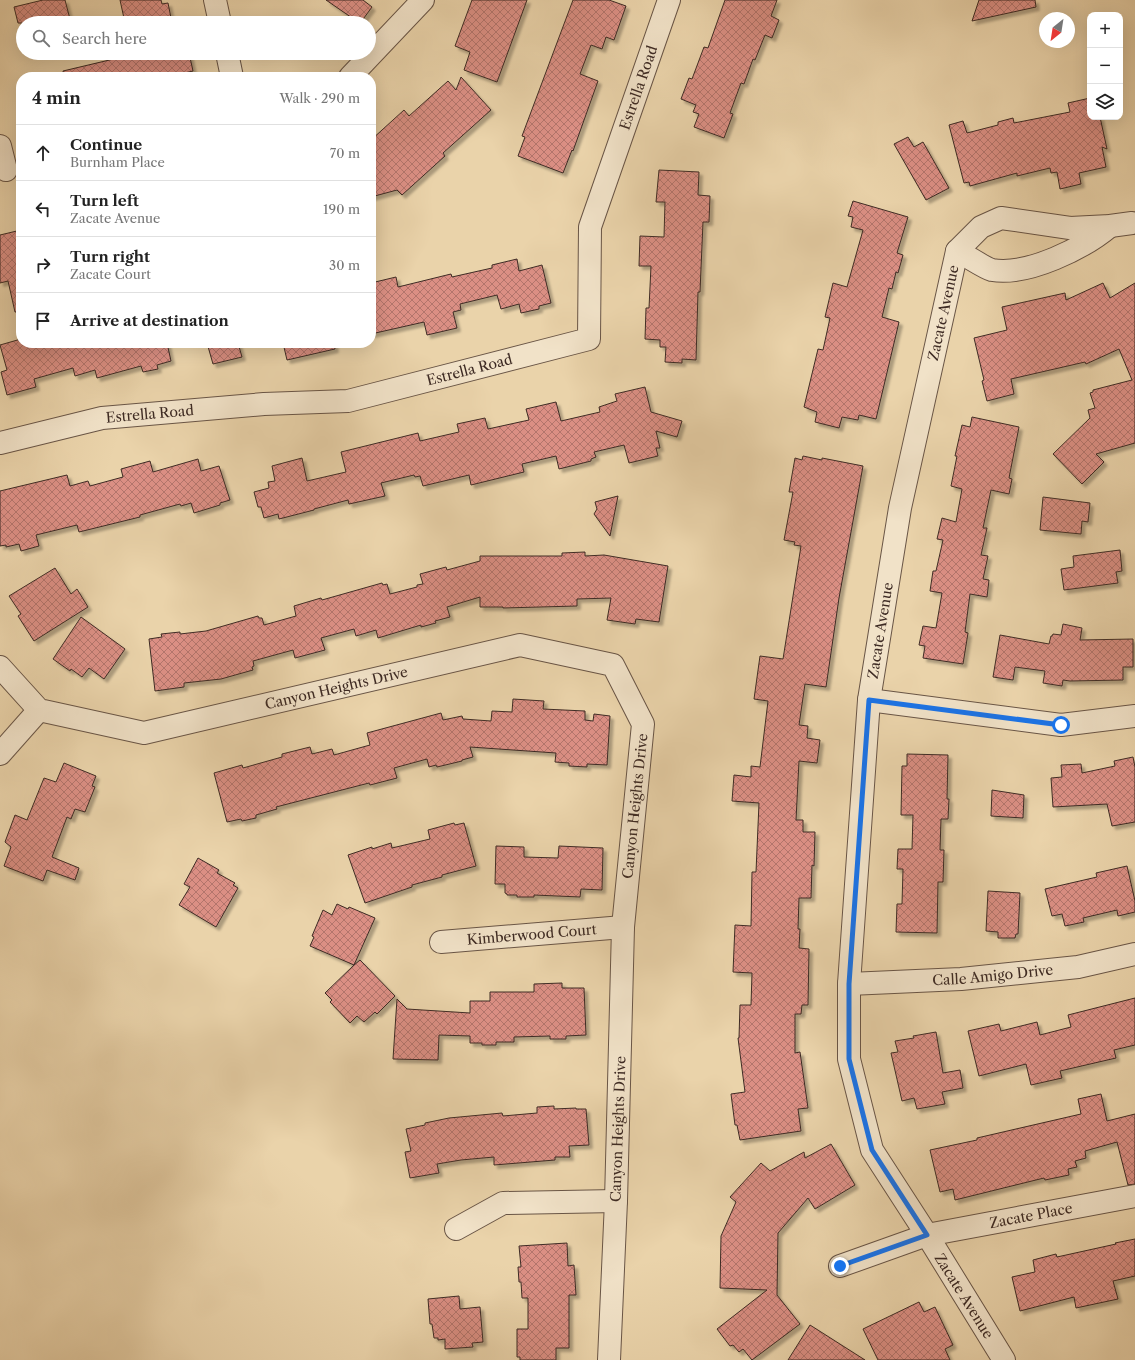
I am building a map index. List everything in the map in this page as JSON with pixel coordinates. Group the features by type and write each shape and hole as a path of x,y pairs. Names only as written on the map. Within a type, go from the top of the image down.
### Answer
{"street":[{"path":"215,0 218,16"},
{"path":"376,50 423,0"},
{"name":"Estrella Road","path":"0,442 102,418 264,404 348,401 589,339 590,227 669,0"},
{"path":"228,60 231,72"},
{"path":"355,72 366,60"},
{"path":"0,146 9,169"},
{"name":"Zacate Avenue","path":"1004,1360 927,1235 872,1150 849,1059 849,984 869,700 900,508 958,251 981,227 1001,218 1070,228 1110,226 1132,223"},
{"name":"Zacate Avenue","path":"958,251 991,270 1013,270 1039,264 1065,254 1098,236 1110,226"},
{"name":"Canyon Heights Drive","path":"39,710 144,733 520,645 612,665 643,724 623,927 616,1201 609,1360"},
{"path":"0,667 39,710 0,754"},
{"path":"869,700 1061,725 1135,716"},
{"name":"Kimberwood Court","path":"441,942 623,927"},
{"name":"Calle Amigo Drive","path":"849,984 961,979 1078,967 1135,954"},
{"name":"Zacate Place","path":"840,1266 927,1235 1135,1196"},
{"path":"456,1229 503,1203 616,1201"}],"building":[{"path":"43,0 65,0 69,16 16,16 14,7"},
{"path":"120,0 161,0 162,4 168,3 171,16 123,16"},
{"path":"326,0 363,0 372,7 365,16 349,16"},
{"path":"472,0 527,0 497,82 464,70 470,52 455,46"},
{"path":"573,0 609,0 626,6 614,40 606,37 602,49 591,45 580,74 598,81 573,151 572,150 563,173 518,156 525,137 522,136"},
{"path":"725,0 777,0 771,16 779,20 772,38 765,35 755,60 753,59 744,84 741,83 730,113 733,114 724,138 694,127 699,114 693,112 696,105 681,99 689,78 692,79 704,47 708,48"},
{"path":"979,0 1035,0 1036,7 972,21"},
{"path":"109,60 191,60 193,71 63,72"},
{"path":"461,77 491,110 443,153 445,156 402,195 397,190 376,196 376,135 404,110 409,116 448,81 456,90"},
{"path":"1087,99 1087,120 1101,120 1107,149 1102,147 1106,167 1079,173 1081,184 1060,189 1057,172 1051,173 1050,168 1017,176 1017,173 970,186 969,182 964,183 949,125 963,121 967,133 998,125 998,122 1013,118 1014,123 1070,112 1068,103"},
{"path":"908,137 914,147 923,142 949,188 926,200 894,144"},
{"path":"659,170 699,172 698,195 710,196 709,222 703,222 700,292 698,292 696,360 682,359 682,363 665,362 666,347 660,347 660,340 645,339 646,308 649,308 651,266 639,266 640,236 664,237 665,202 656,202"},
{"path":"853,201 908,217 897,253 903,255 898,273 896,272 892,289 889,288 882,317 899,322 876,419 859,415 858,420 842,417 839,428 815,422 817,412 804,407 818,349 823,350 830,318 825,317 833,283 847,287 863,230 851,227 853,217 848,216"},
{"path":"16,231 16,312 8,281 0,283 0,235"},
{"path":"517,259 519,271 542,265 551,303 539,306 539,309 521,313 519,304 501,309 497,295 460,304 461,310 453,312 457,328 427,335 424,322 376,333 376,282 396,277 398,287 451,274 452,277 492,268 492,265"},
{"path":"1103,283 1110,298 1135,283 1135,443 1096,454 1104,462 1082,484 1053,454 1090,418 1088,410 1095,408 1090,393 1093,392 1093,390 1132,380 1119,349 1086,364 1085,362 1011,379 1014,394 987,401 982,381 984,380 974,338 1007,330 1002,307 1065,293 1066,300"},
{"path":"16,340 16,348 168,348 171,361 157,365 158,369 143,372 141,366 97,378 95,370 75,376 73,368 34,379 36,387 7,395 1,372 7,370 0,345"},
{"path":"208,348 239,348 242,357 213,364"},
{"path":"284,348 335,348 335,349 287,360"},
{"path":"645,387 651,412 682,421 677,437 656,431 660,448 656,448 658,456 629,463 624,445 594,452 596,457 591,459 591,461 559,469 556,456 522,464 524,472 471,485 469,475 423,486 420,476 415,477 414,475 381,483 385,496 349,504 348,500 279,519 278,514 264,518 261,507 258,507 254,492 269,488 268,482 275,481 272,466 302,458 307,481 346,472 341,452 418,433 420,441 459,432 457,424 485,418 488,429 529,420 526,409 556,402 561,421 600,412 599,407 617,401 615,394"},
{"path":"972,417 1019,427 1009,478 1012,479 1009,494 991,490 983,528 987,528 981,555 988,556 983,579 989,580 987,597 970,594 965,632 968,633 963,664 923,658 925,646 919,645 923,626 936,628 942,593 930,591 933,571 936,571 943,540 937,539 942,518 956,522 962,489 951,486 957,456 955,456 962,425 970,427"},
{"path":"803,456 863,466 839,598 826,687 805,684 799,725 808,726 807,738 820,740 817,763 799,761 796,820 803,820 803,832 815,832 811,898 799,898 799,948 809,949 808,1005 802,1005 801,1014 795,1014 795,1053 800,1052 808,1108 798,1109 801,1131 740,1140 737,1125 735,1125 731,1094 745,1092 738,1038 740,1005 751,1005 752,973 733,972 735,925 751,926 752,872 756,872 759,803 732,801 734,775 751,777 751,766 760,767 768,701 754,699 760,656 783,659 801,546 794,545 795,542 784,540 793,492 789,492 795,458 802,460"},
{"path":"198,459 201,471 219,466 230,500 220,503 220,505 194,513 191,503 181,506 180,504 140,515 140,517 79,532 77,525 36,535 39,546 21,551 19,544 6,547 6,545 0,546 0,491 67,475 70,486 88,481 90,486 123,477 121,469 150,461 153,472"},
{"path":"618,496 610,536 594,514 597,509 595,502"},
{"path":"1043,497 1090,503 1088,522 1082,521 1081,534 1040,530"},
{"path":"1120,550 1122,571 1116,572 1118,583 1064,590 1061,569 1074,567 1073,556"},
{"path":"585,552 585,556 604,555 668,566 659,622 636,619 635,624 607,620 611,598 577,599 577,606 503,608 480,607 480,597 447,607 450,617 435,621 436,623 421,627 421,625 378,638 376,630 356,636 354,629 321,638 325,650 295,658 293,650 253,661 253,670 221,679 184,683 184,687 155,691 149,639 162,637 161,634 180,632 180,634 206,631 258,616 259,618 262,618 264,625 296,616 294,606 321,598 322,600 382,583 383,585 387,584 390,594 417,587 417,585 423,584 420,574 446,567 447,570 480,561 480,556 562,556 562,553"},
{"path":"55,568 71,594 77,589 88,607 34,641 18,616 21,614 9,596"},
{"path":"81,617 125,649 104,679 89,668 82,677 71,669 70,671 53,659"},
{"path":"1063,624 1082,628 1080,640 1133,639 1133,667 1123,667 1123,680 1063,680 1062,686 1043,683 1045,671 1015,667 1013,680 993,677 1000,635 1049,644 1053,634 1061,635"},
{"path":"513,699 544,701 543,709 585,711 585,720 593,721 594,714 610,716 607,765 587,764 587,767 569,766 569,763 555,762 556,753 470,747 473,757 462,761 437,767 436,765 429,767 427,759 394,768 397,778 370,785 369,783 276,807 277,809 256,815 256,818 227,822 214,773 242,765 243,768 282,757 282,754 310,747 312,754 332,749 334,755 370,745 367,733 441,713 443,720 462,716 463,719 491,721 492,711 512,712"},
{"path":"907,754 948,755 948,819 941,819 940,850 944,850 943,882 938,882 937,933 896,932 897,904 902,904 903,869 897,869 898,849 912,849 913,815 901,815 902,766 907,766"},
{"path":"1133,757 1135,767 1135,822 1112,826 1107,804 1053,807 1051,778 1062,777 1061,765 1081,764 1082,773 1115,766 1114,761"},
{"path":"64,763 96,776 92,786 95,787 85,812 75,809 71,819 67,817 52,857 79,868 75,880 47,870 43,881 4,866 11,847 5,842 15,815 27,820 44,778 56,782"},
{"path":"992,790 1024,795 1023,818 991,816"},
{"path":"454,823 455,825 464,823 476,866 412,885 412,887 365,903 348,855 372,847 372,849 391,843 392,848 430,839 428,830"},
{"path":"496,846 524,847 524,857 558,858 559,846 603,848 602,890 581,889 580,897 534,895 534,897 517,897 517,895 507,895 505,893 505,884 495,884"},
{"path":"198,858 219,870 217,873 235,883 233,885 238,888 216,927 179,905 190,887 184,884"},
{"path":"1127,866 1135,901 1135,912 1118,916 1117,910 1083,918 1084,922 1065,926 1062,914 1052,916 1045,889 1097,877 1096,873"},
{"path":"988,891 1020,893 1018,934 1016,934 1015,938 998,938 998,932 986,931"},
{"path":"337,904 348,909 349,907 375,918 354,965 310,946 314,937 312,936 323,910 332,915"},
{"path":"360,960 395,996 377,1014 375,1012 364,1022 357,1016 350,1023 330,1002 332,1000 325,993"},
{"path":"562,983 562,988 584,988 586,1035 566,1036 566,1039 550,1039 550,1036 514,1037 514,1042 496,1042 496,1045 482,1045 482,1043 470,1043 470,1036 439,1035 438,1060 393,1059 397,999 407,1009 470,1013 470,1001 490,1001 490,992 534,992 534,984"},
{"path":"1135,998 1135,1045 1114,1050 1116,1058 1060,1071 1062,1078 1031,1085 1026,1064 979,1076 968,1031 999,1024 1001,1031 1037,1022 1040,1035 1071,1027 1068,1015"},
{"path":"936,1032 943,1073 960,1070 963,1088 942,1092 945,1104 917,1109 914,1098 902,1101 891,1053 898,1052 895,1041"},
{"path":"1101,1094 1107,1121 1135,1114 1135,1184 1128,1185 1117,1142 1085,1151 1086,1158 1075,1161 1077,1167 1068,1169 1069,1175 1045,1180 1044,1178 955,1200 953,1189 940,1192 930,1150 1081,1114 1078,1099"},
{"path":"554,1106 554,1109 586,1109 589,1145 569,1146 570,1157 555,1157 555,1160 494,1165 494,1157 461,1160 437,1164 439,1173 410,1178 405,1152 411,1151 406,1129 449,1118 502,1113 503,1116 537,1113 537,1107"},
{"path":"831,1144 855,1185 815,1209 808,1198 778,1233 777,1295 800,1324 752,1360 743,1349 739,1352 733,1345 730,1346 717,1329 767,1290 720,1288 721,1236 736,1202 730,1197 761,1163 770,1171 804,1152 805,1158"},
{"path":"1135,1239 1135,1276 1113,1281 1118,1299 1076,1308 1074,1297 1020,1311 1012,1277 1035,1272 1033,1260 1056,1254 1057,1257"},
{"path":"567,1243 568,1266 574,1265 576,1295 569,1295 569,1348 556,1348 556,1360 520,1360 520,1357 517,1357 517,1329 528,1329 528,1298 522,1298 521,1282 519,1282 518,1267 521,1267 519,1246"},
{"path":"459,1296 460,1309 480,1307 483,1342 472,1343 473,1347 445,1349 445,1339 438,1340 438,1338 434,1338 432,1324 430,1324 428,1299"},
{"path":"919,1302 924,1312 935,1307 953,1345 945,1349 950,1360 878,1360 863,1329"},
{"path":"810,1325 865,1360 788,1360"}],"route":[{"path":"840,1266 927,1235 872,1150 849,1059 849,984 869,700 1061,725"}]}
